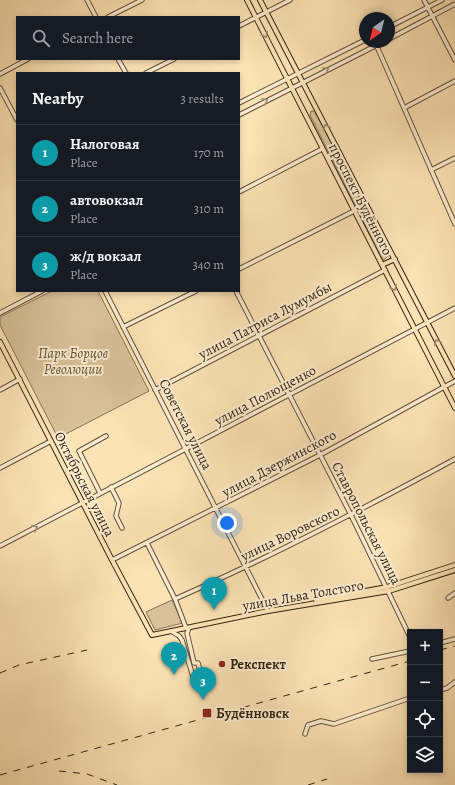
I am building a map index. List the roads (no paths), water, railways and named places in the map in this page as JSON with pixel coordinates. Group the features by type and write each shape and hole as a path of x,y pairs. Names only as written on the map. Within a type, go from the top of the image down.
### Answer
{"main road":[{"name":"проспект Будённого","path":"247,0 455,408"},
{"name":"проспект Будённого","path":"260,0 455,376"},
{"path":"382,265 394,258"},
{"name":"Октябрьская улица","path":"0,342 82,503 152,635"},
{"name":"улица Льва Толстого","path":"388,589 455,565"},
{"name":"улица Льва Толстого","path":"152,635 267,610 388,589 455,570"}],"street":[{"path":"87,0 95,16"},
{"path":"110,16 142,0"},
{"path":"240,26 290,0"},
{"path":"424,0 455,60"},
{"path":"395,24 442,0"},
{"path":"395,36 455,4"},
{"path":"240,102 359,43"},
{"path":"240,114 368,48"},
{"path":"378,48 455,224"},
{"path":"0,74 26,60"},
{"path":"119,60 125,72"},
{"path":"148,72 172,60"},
{"path":"404,108 455,81"},
{"path":"0,88 16,118"},
{"path":"240,191 322,149"},
{"path":"431,170 455,158"},
{"path":"240,268 354,210"},
{"name":"улица Патриса Лумумбы","path":"155,390 259,334 385,270"},
{"path":"0,313 40,292"},
{"name":"Советская улица","path":"106,292 267,610"},
{"path":"123,327 194,292"},
{"name":"Ставропольская улица","path":"237,292 352,515 407,630"},
{"name":"улица Полющенко","path":"0,546 455,308"},
{"path":"0,390 20,380"},
{"name":"улица Дзержинского","path":"112,560 320,455 455,381"},
{"path":"100,493 79,451 106,436"},
{"path":"0,468 51,441"},
{"name":"улица Воровского","path":"175,599 246,568 352,515 455,459"},
{"path":"111,487 119,503 116,516 122,528"},
{"path":"147,543 188,628 187,633 194,662 198,663 202,678 194,680 182,640 179,636 171,632"},
{"path":"448,598 455,593"},
{"path":"443,642 455,639"},
{"path":"372,659 407,652"},
{"path":"443,689 455,682"},
{"path":"305,734 308,725 317,722 334,724 407,699"}],"railway":[{"path":"443,649 455,646"},
{"path":"0,673 19,665 87,650"},
{"path":"0,775 407,662"},
{"path":"59,771 87,774 117,785"},
{"path":"308,785 327,779"}],"place":[{"name":"Налоговая","path":"214,610"},
{"name":"Рекспект","path":"222,664"},
{"name":"автовокзал","path":"174,675"},
{"name":"ж/д вокзал","path":"203,700"},
{"name":"Будённовск","path":"207,713"}],"park label":[{"name":"Парк Борцов Революции","path":"73,362"}]}
